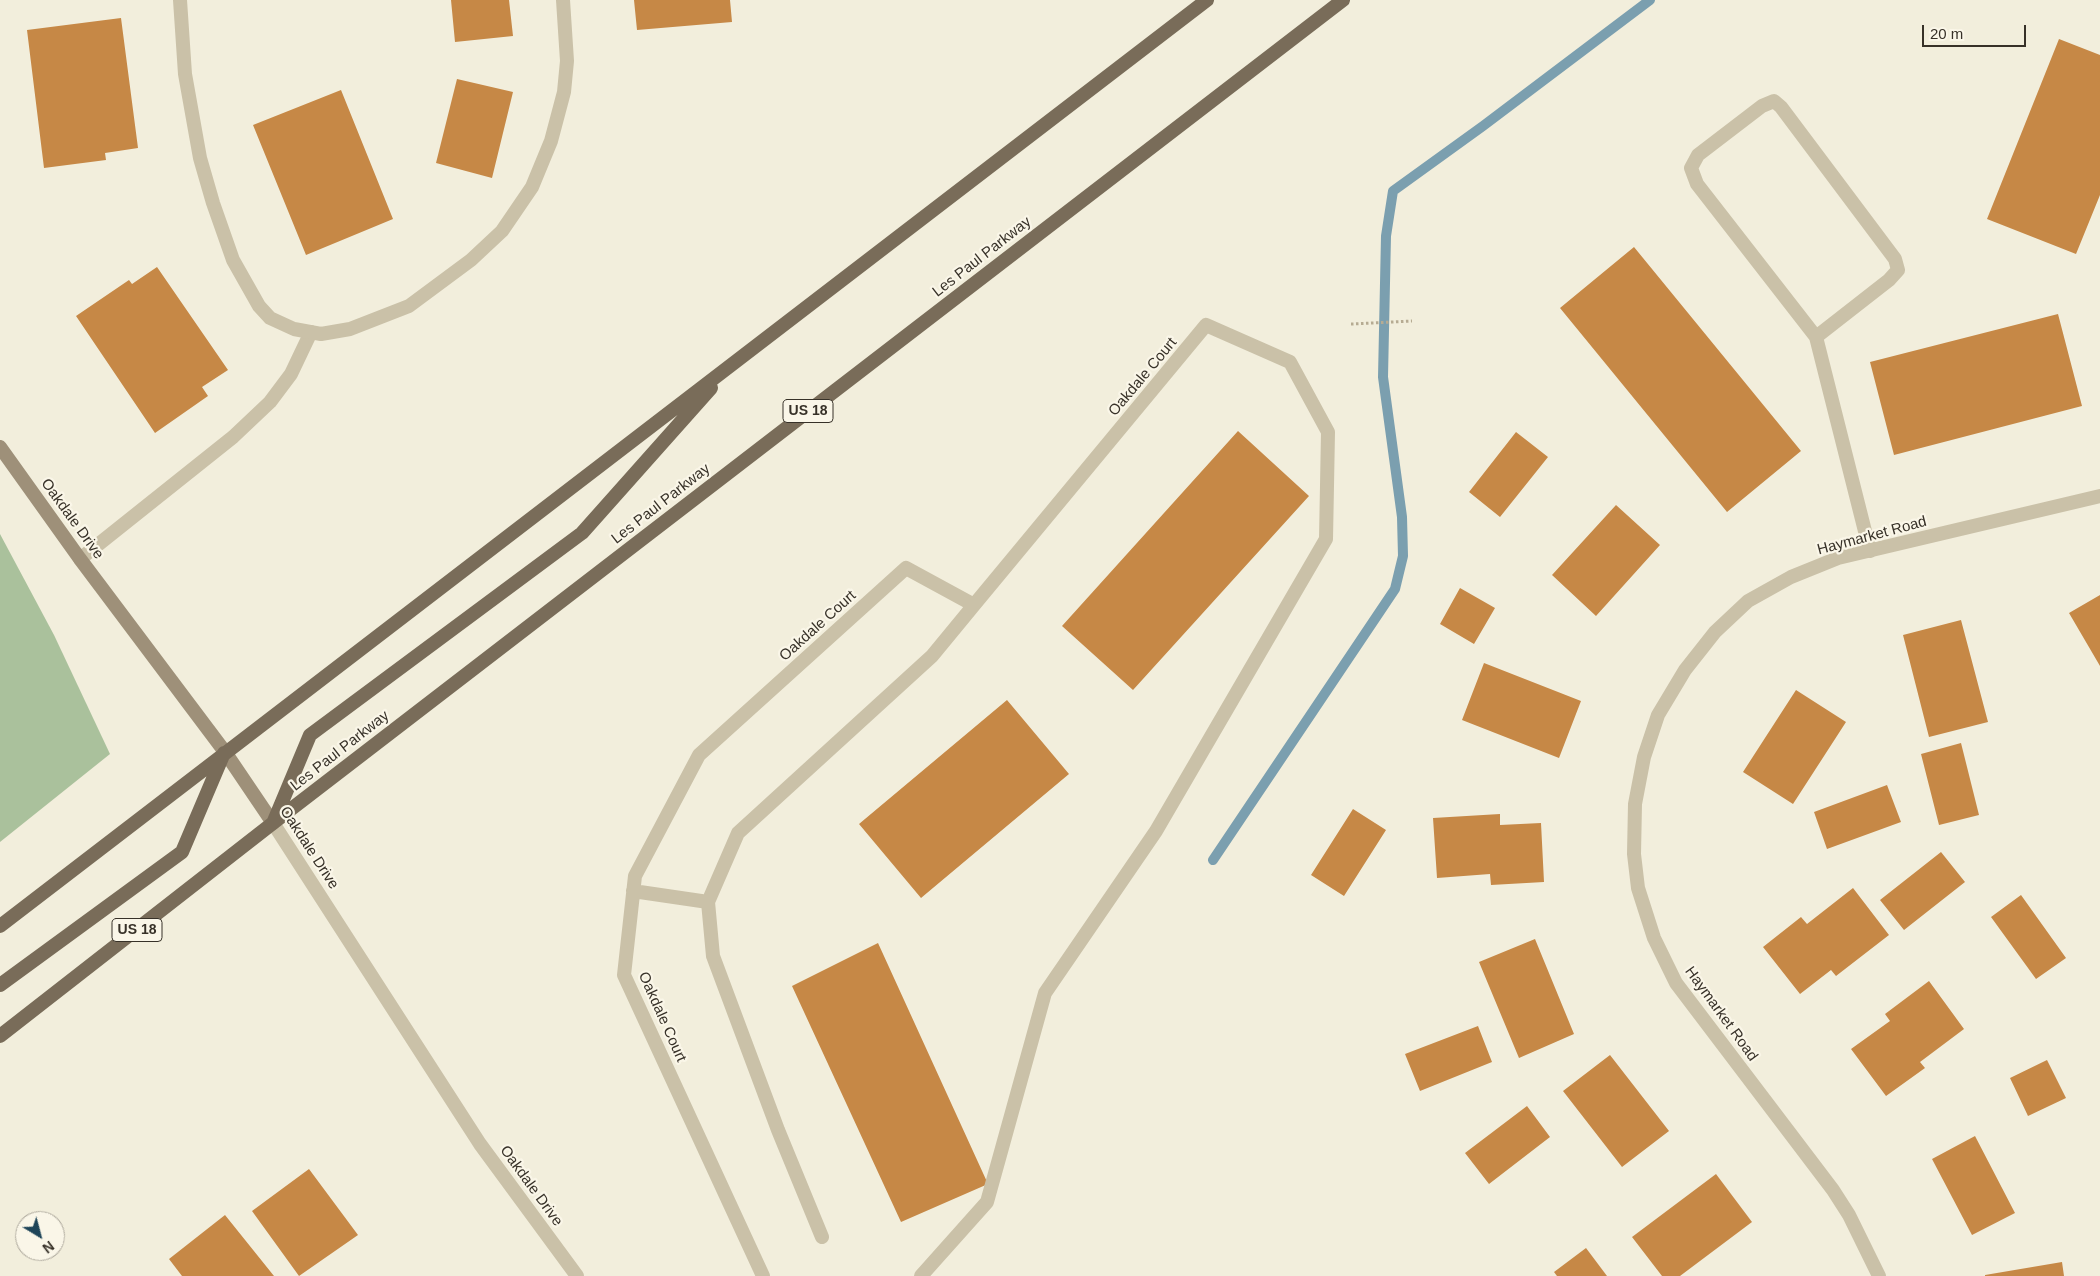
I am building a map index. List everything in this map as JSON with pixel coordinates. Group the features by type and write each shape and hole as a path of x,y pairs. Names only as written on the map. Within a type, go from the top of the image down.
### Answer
{"main road":[{"path":"0,926 1207,0"},
{"name":"Les Paul Parkway","path":"0,1036 273,823 1343,0"},
{"path":"273,823 310,735 582,532 734,363"},
{"name":"Oakdale Drive","path":"0,447 80,559 225,752 273,823"},
{"path":"0,985 182,852 225,752"}],"street":[{"path":"180,0 185,74 200,158 233,260 259,306 270,318 294,330 321,334 350,329 409,306 471,260 502,231 532,187 551,141 564,92 567,61 563,0"},
{"path":"1816,337 1889,280 1898,270 1895,259 1782,108 1774,101 1762,106 1698,155 1691,168 1697,184 1816,337 1870,551"},
{"name":"Oakdale Court","path":"763,1276 624,976 635,876 699,754 906,568 974,605 1206,325 1290,362 1328,432 1326,539 1156,832 1045,993 987,1202 921,1276"},
{"path":"80,559 233,436 270,402 291,374 312,332"},
{"name":"Haymarket Road","path":"1879,1276 1850,1215 1676,983 1654,938 1638,888 1634,854 1635,804 1644,757 1658,715 1685,670 1715,632 1748,601 1791,577 1838,558 2100,496"},
{"path":"822,1237 778,1130 713,956 708,902 738,833 932,656 974,605"},
{"name":"Oakdale Drive","path":"273,823 480,1144 577,1276"},
{"path":"633,891 708,902"}],"path":[{"path":"1351,324 1412,321"}],"green space":[{"path":"0,534 54,635 110,754 0,842"}],"building":[{"path":"451,0 509,0 513,36 455,42"},
{"path":"634,0 730,0 732,22 637,30"},
{"path":"121,18 138,148 105,153 106,160 44,168 27,30"},
{"path":"2059,39 2100,55 2100,195 2076,254 1987,219"},
{"path":"457,79 513,92 492,178 436,163"},
{"path":"341,90 393,219 306,255 253,125"},
{"path":"1634,247 1801,451 1727,512 1560,308"},
{"path":"157,267 228,370 202,387 208,396 155,433 76,316 129,280 132,284"},
{"path":"2058,314 2082,406 1894,455 1870,362"},
{"path":"1238,431 1309,496 1133,690 1062,626"},
{"path":"1516,432 1548,457 1500,517 1469,492"},
{"path":"1616,505 1660,545 1596,616 1552,575"},
{"path":"1460,588 1495,608 1474,644 1440,624"},
{"path":"2100,595 2100,666 2069,613"},
{"path":"1961,620 1988,722 1929,737 1903,635"},
{"path":"1484,663 1581,701 1559,758 1462,720"},
{"path":"1796,690 1846,722 1793,804 1743,772"},
{"path":"1007,700 1069,774 921,898 859,824"},
{"path":"1961,743 1979,815 1939,825 1921,754"},
{"path":"1887,785 1901,822 1827,849 1814,812"},
{"path":"1353,809 1386,830 1344,896 1311,875"},
{"path":"1500,814 1500,825 1541,823 1544,882 1491,885 1490,874 1437,878 1433,818"},
{"path":"1941,852 1965,882 1904,930 1880,900"},
{"path":"1853,888 1889,935 1836,976 1831,970 1800,994 1763,947 1801,917 1807,924"},
{"path":"2021,895 2066,958 2036,979 1991,917"},
{"path":"1535,939 1574,1034 1519,1058 1479,962"},
{"path":"878,943 988,1184 901,1222 792,986"},
{"path":"1929,981 1964,1029 1920,1062 1925,1068 1886,1096 1851,1049 1890,1021 1885,1014"},
{"path":"1478,1026 1492,1062 1420,1091 1405,1054"},
{"path":"1610,1055 1669,1131 1622,1167 1563,1091"},
{"path":"2047,1060 2066,1098 2028,1116 2010,1078"},
{"path":"1527,1106 1550,1137 1489,1184 1465,1153"},
{"path":"1975,1136 2015,1213 1972,1235 1932,1159"},
{"path":"309,1169 358,1235 299,1276 252,1211"},
{"path":"1716,1174 1752,1222 1680,1276 1662,1276 1632,1237"},
{"path":"225,1215 274,1276 182,1276 169,1259"},
{"path":"1586,1248 1607,1276 1557,1276 1554,1272"},
{"path":"2062,1262 2064,1276 1985,1276 1985,1275"}],"waterway":[{"path":"1213,860 1395,589 1403,556 1402,517 1383,377 1386,236 1393,191 1483,126 1650,0"}]}
